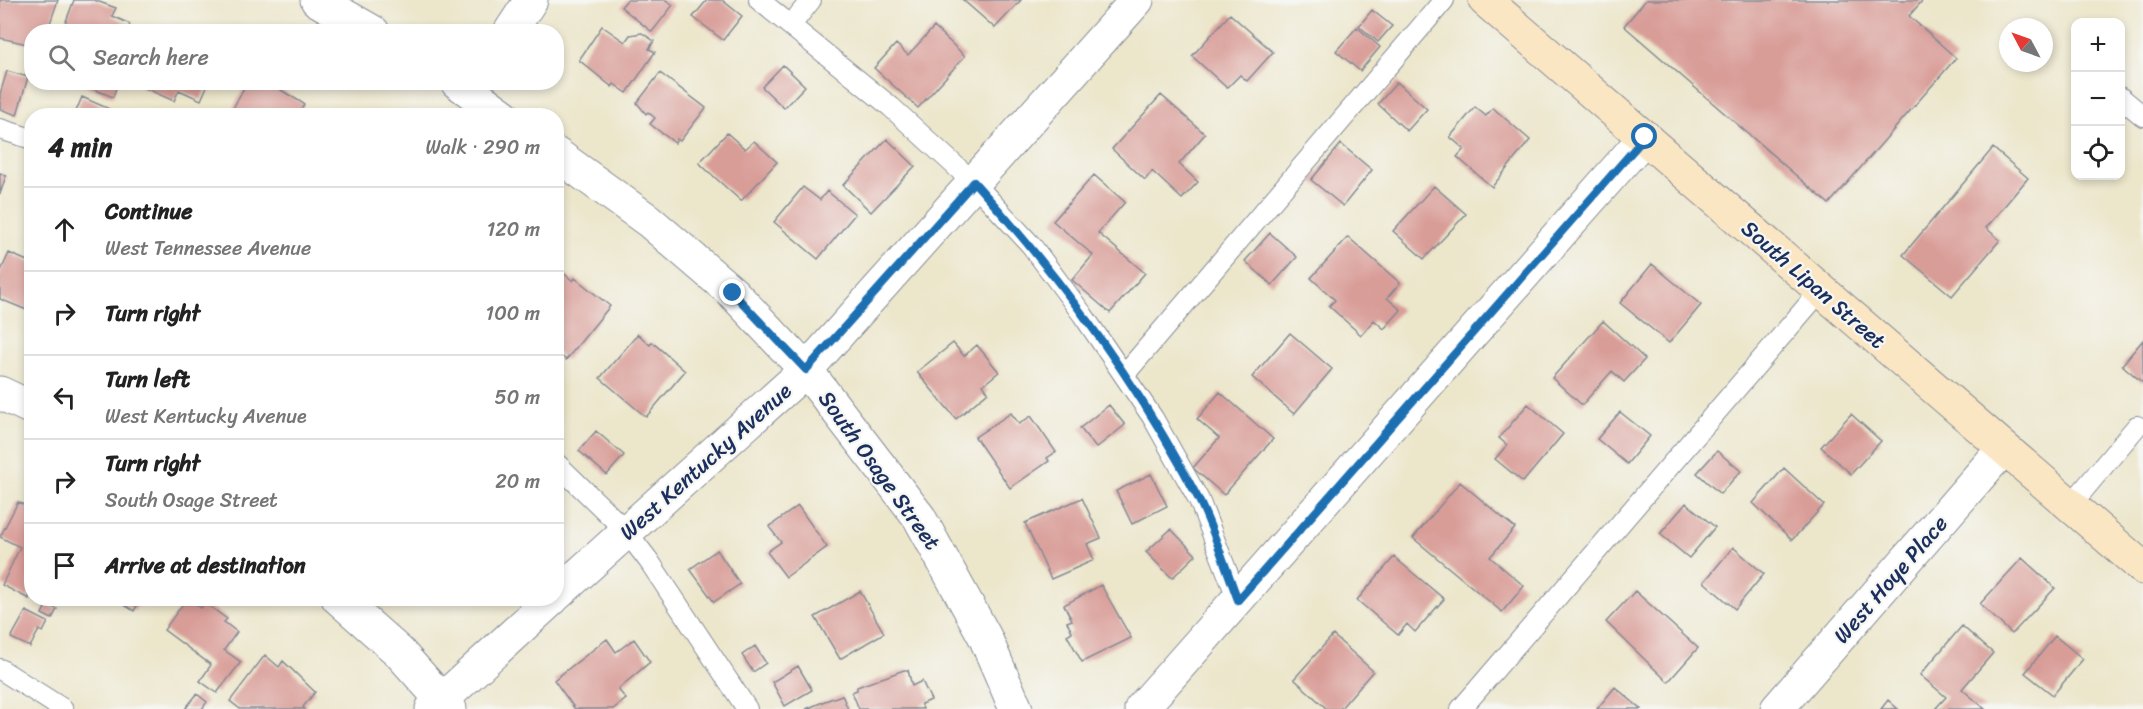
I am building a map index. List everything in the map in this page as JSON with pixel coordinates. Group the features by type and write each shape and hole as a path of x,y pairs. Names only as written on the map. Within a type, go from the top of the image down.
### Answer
{"street":[{"path":"318,0 359,24"},
{"path":"515,24 531,0"},
{"name":"West Kentucky Avenue","path":"564,588 806,370 1137,0"},
{"name":"South Lipan Street","path":"1485,0 2143,568"},
{"path":"474,90 495,108"},
{"path":"1141,709 1645,137"},
{"name":"South Osage Street","path":"564,160 649,221 733,293 806,370 919,518 985,637 1016,709"},
{"path":"0,393 24,404"},
{"name":"West Hoye Place","path":"1777,709 2003,449"},
{"path":"347,606 399,651 441,706 545,606"}],"lane":[{"path":"759,0 891,107 974,182 1031,245 1153,418 1199,500 1238,600"},
{"path":"791,26 811,0"},
{"path":"1124,375 1444,0"},
{"path":"2125,101 2143,117"},
{"path":"0,129 24,137"},
{"path":"1461,709 1821,290"},
{"path":"2070,506 2138,426"},
{"path":"564,471 626,531 689,620 747,709"},
{"path":"0,669 63,709"}],"building":[{"path":"0,0 58,0 50,24 24,24 24,43 0,38"},
{"path":"74,0 94,0 116,8 112,16 130,24 65,24"},
{"path":"627,0 666,0 673,5 652,32 621,7"},
{"path":"707,0 722,0 742,16 723,40 693,17"},
{"path":"963,0 1021,0 995,28"},
{"path":"1646,0 1923,0 1909,16 1956,58 1829,204 1624,26"},
{"path":"1372,10 1392,26 1378,42 1359,26"},
{"path":"1230,14 1273,52 1247,81 1240,75 1227,88 1192,56"},
{"path":"602,26 625,42 630,35 642,33 654,41 649,49 655,52 627,93 614,84 612,87 579,60"},
{"path":"934,27 965,56 918,108 874,68 896,44 908,55"},
{"path":"1357,27 1380,47 1360,71 1336,51"},
{"path":"783,65 805,86 784,108 762,87"},
{"path":"7,71 24,76 24,90 17,115 0,109 0,94"},
{"path":"660,73 706,108 680,141 677,139 675,143 650,124 655,118 648,112 646,114 637,103"},
{"path":"1397,82 1427,109 1407,131 1378,104"},
{"path":"96,90 115,90 113,97"},
{"path":"149,90 179,90 174,101"},
{"path":"179,90 205,90 201,100"},
{"path":"243,90 281,90 304,104 302,108 233,108"},
{"path":"1161,95 1205,134 1179,164 1198,182 1182,199 1152,171 1145,180 1112,149"},
{"path":"82,97 107,108 77,108"},
{"path":"1475,107 1486,116 1493,108 1530,140 1492,187 1457,157 1464,149 1450,137"},
{"path":"727,133 745,149 754,141 777,162 741,201 699,163"},
{"path":"887,139 915,166 871,212 843,185"},
{"path":"1341,144 1372,170 1343,206 1311,180"},
{"path":"1993,148 2028,178 1986,228 2000,240 1952,296 1903,255"},
{"path":"0,173 6,176 0,194"},
{"path":"1094,175 1125,202 1098,233 1145,273 1110,313 1072,280 1093,255 1053,221"},
{"path":"1434,186 1466,214 1424,259 1393,231"},
{"path":"803,187 820,200 827,191 855,214 818,259 774,222"},
{"path":"1270,233 1297,257 1272,285 1245,261"},
{"path":"1348,237 1400,283 1387,298 1401,310 1384,329 1374,320 1361,335 1329,306 1335,300 1311,278"},
{"path":"9,253 24,260 24,309 0,299 0,273"},
{"path":"1652,264 1701,305 1669,343 1620,303"},
{"path":"564,274 573,281 575,278 610,306 566,360 564,358"},
{"path":"1603,321 1645,359 1624,382 1612,371 1582,405 1552,378"},
{"path":"1290,333 1332,369 1294,414 1252,377"},
{"path":"638,334 650,345 652,342 685,371 646,417 600,378"},
{"path":"2143,340 2143,383 2122,365"},
{"path":"953,343 964,356 977,345 999,372 983,385 988,392 956,419 917,372"},
{"path":"1220,392 1273,439 1224,495 1193,468 1219,438 1197,419"},
{"path":"1528,404 1563,434 1523,482 1495,459 1507,445 1499,438"},
{"path":"1109,405 1125,425 1096,448 1080,428"},
{"path":"1620,412 1650,436 1627,464 1597,439"},
{"path":"1011,413 1019,424 1031,416 1056,452 1047,458 1049,461 1010,488 975,437"},
{"path":"1851,414 1881,441 1851,474 1821,447"},
{"path":"596,431 624,455 607,475 579,451"},
{"path":"1717,451 1741,471 1720,494 1697,473"},
{"path":"1784,468 1824,505 1792,540 1753,503"},
{"path":"1151,474 1167,506 1132,524 1116,491"},
{"path":"1460,482 1515,528 1490,557 1524,586 1502,612 1413,538"},
{"path":"1082,498 1101,538 1087,544 1094,560 1051,579 1025,523"},
{"path":"18,502 24,505 24,596 2,585 20,547 0,537"},
{"path":"1686,503 1715,527 1689,558 1660,534"},
{"path":"798,506 827,547 786,577 767,552 781,542 769,527"},
{"path":"1171,529 1196,555 1172,578 1146,552"},
{"path":"1733,547 1764,574 1735,609 1704,582"},
{"path":"717,550 740,584 714,602 690,569"},
{"path":"1394,557 1444,599 1415,632 1407,624 1398,635 1357,600"},
{"path":"2022,558 2055,588 2012,634 1980,604"},
{"path":"1101,585 1131,638 1082,662 1067,635 1072,632 1067,622 1072,620 1064,605"},
{"path":"860,591 884,633 840,659 815,617"},
{"path":"1635,591 1698,648 1668,682 1606,622"},
{"path":"46,606 57,609 52,619 42,614"},
{"path":"126,606 137,606 134,611"},
{"path":"181,606 201,608 209,606 227,619 224,622 237,632 224,650 241,662 217,693 200,681 211,665 164,630"},
{"path":"26,611 48,622 43,632 39,630 30,647 11,638"},
{"path":"1962,626 1993,653 1962,689 1985,709 1935,709 1946,697 1920,675"},
{"path":"1333,635 1373,671 1340,709 1327,709 1294,679"},
{"path":"2055,636 2083,659 2053,695 2025,673"},
{"path":"607,639 616,652 634,639 650,662 618,689 626,699 613,709 575,709 554,680"},
{"path":"755,646 766,663 753,672 742,655"},
{"path":"265,655 279,667 283,661 315,692 303,707 305,709 240,709 230,701"},
{"path":"798,666 812,690 785,706 772,682"},
{"path":"908,670 912,686 922,681 931,700 921,704 923,709 859,709 852,692 857,690 857,687"},
{"path":"1615,687 1641,709 1597,709"},
{"path":"197,694 207,702 202,709 185,709"},
{"path":"842,695 848,709 806,709 825,701"},
{"path":"1888,700 1898,709 1881,709"}],"route":[{"path":"733,293 806,370 974,182 1031,245 1083,315 1153,418 1199,500 1238,600 1645,137"}]}
